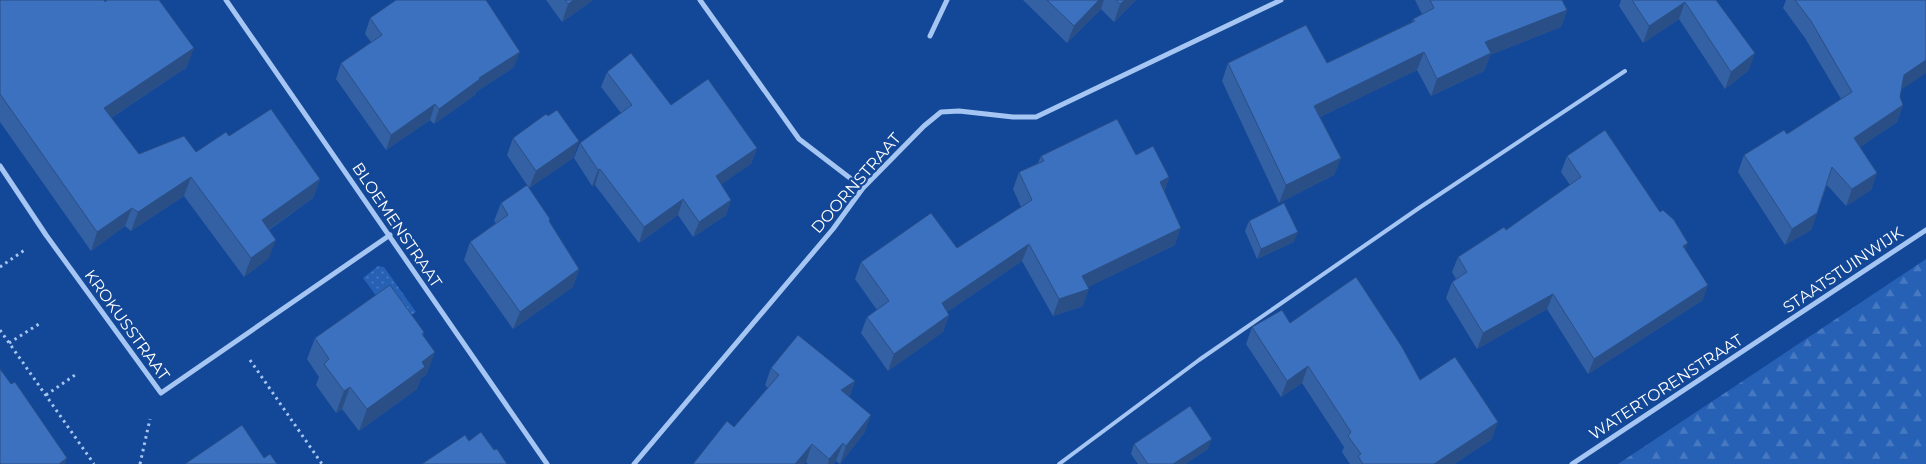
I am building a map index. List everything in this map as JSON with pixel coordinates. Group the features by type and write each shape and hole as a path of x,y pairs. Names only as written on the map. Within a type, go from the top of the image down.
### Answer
{"street":[{"name":"BLOEMENSTRAAT","path":"226,0 547,464"},
{"path":"700,0 799,139 863,188"},
{"path":"930,36 946,0"},
{"name":"DOORNSTRAAT","path":"634,464 833,229 863,188 924,126 941,112 959,111 1013,117 1036,117 1281,0"},
{"name":"KROKUSSTRAAT","path":"0,166 46,235 161,393 390,235"},
{"name":"STAATSTUINWIJK","path":"1774,331 1926,230"},
{"name":"WATERTORENSTRAAT","path":"1572,464 1774,331"}],"lane":[{"path":"1059,464 1199,360 1419,208 1626,71"}],"path":[{"path":"0,268 30,246"},
{"path":"9,344 39,324"},
{"path":"0,330 94,464"},
{"path":"246,356 322,464"},
{"path":"46,396 75,375"},
{"path":"140,464 150,419"}],"green space":[{"path":"1926,259 1926,464 1618,464"},
{"path":"378,266 384,267 416,312 397,324 363,278"}],"building":[{"path":"0,0 104,0 105,2 107,0 159,0 194,48 104,108 139,154 184,136 196,152 226,132 229,136 271,109 320,179 262,220 276,240 251,258 191,177 138,212 132,208 97,232 0,94"},
{"path":"396,0 486,0 520,52 479,78 439,109 435,104 391,135 341,63 382,35 370,18"},
{"path":"565,0 574,0 568,4"},
{"path":"1047,0 1099,0 1074,26"},
{"path":"1116,0 1125,0 1120,4"},
{"path":"1430,0 1562,0 1567,10 1485,42 1491,53 1437,79 1424,52 1314,106 1341,158 1286,185 1228,63 1306,25 1327,63 1415,21 1413,19 1434,8"},
{"path":"1632,0 1716,0 1755,53 1731,72 1685,2 1649,26"},
{"path":"1795,0 1926,0 1926,60 1904,75 1900,97 1903,105 1854,138 1877,173 1852,189 1832,167 1817,213 1792,229 1744,155 1784,130 1787,134 1852,92 1811,21"},
{"path":"631,53 671,105 708,79 757,148 716,176 731,200 699,222 683,199 644,227 600,169 598,170 580,143 632,105 607,72"},
{"path":"557,110 579,141 536,171 513,138 546,114 548,116"},
{"path":"1117,119 1136,155 1153,146 1169,177 1160,182 1181,228 1082,276 1089,289 1059,299 1029,244 942,303 949,315 894,354 867,317 889,301 861,262 931,213 957,248 1032,200 1019,172 1044,161 1041,156"},
{"path":"1605,130 1660,212 1663,210 1674,220 1688,243 1683,246 1708,285 1594,359 1553,294 1483,333 1452,282 1467,272 1458,257 1504,227 1506,230 1581,177 1567,156"},
{"path":"527,185 550,219 549,221 579,269 520,312 470,242 508,215 501,203"},
{"path":"1284,203 1298,232 1261,249 1249,221"},
{"path":"1356,277 1402,347 1420,380 1455,357 1498,422 1434,464 1363,464 1358,456 1361,454 1348,436 1351,432 1308,366 1287,381 1252,327 1282,310 1290,323"},
{"path":"390,285 424,332 422,334 435,352 422,362 425,367 367,409 350,387 344,391 324,364 329,359 315,338"},
{"path":"798,335 855,381 841,390 871,415 846,446 843,443 829,459 812,444 795,464 693,464 727,421 734,427 779,375 771,368"},
{"path":"0,369 11,384 15,382 67,458 59,464 0,464"},
{"path":"1190,406 1212,439 1173,464 1148,464 1134,444"},
{"path":"242,425 264,458 270,454 277,464 185,464"},
{"path":"481,432 494,450 497,449 507,464 422,464 465,435 469,441"}]}
